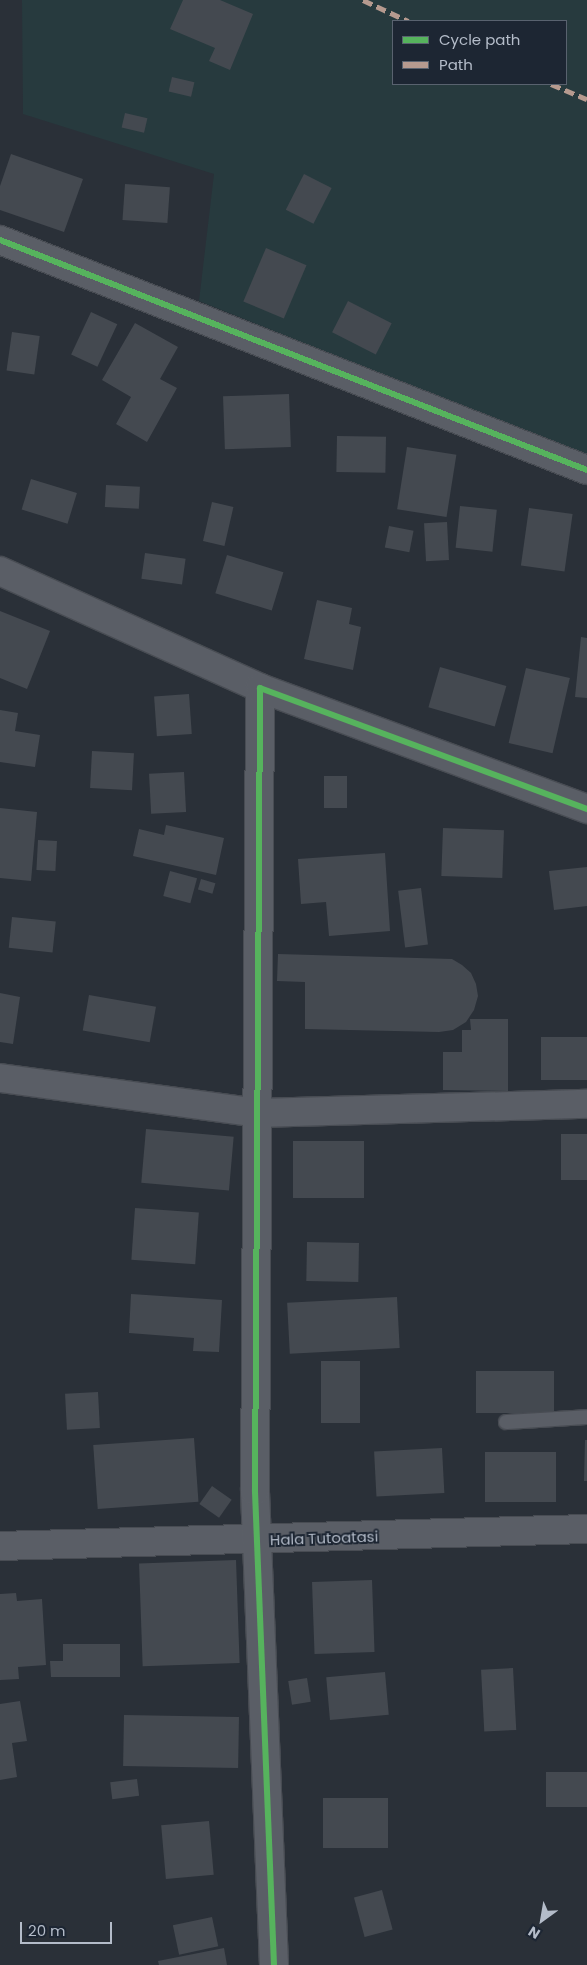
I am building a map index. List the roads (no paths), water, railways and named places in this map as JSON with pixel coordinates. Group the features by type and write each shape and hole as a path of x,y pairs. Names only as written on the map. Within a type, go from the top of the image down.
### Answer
{"street":[{"path":"0,240 587,470"},
{"path":"0,571 260,688 587,809"},
{"path":"260,688 256,1540 274,1965"},
{"path":"0,1078 258,1113 587,1104"},
{"name":"Hala Tutoatasi","path":"0,1546 587,1529"}],"lane":[{"path":"506,1422 587,1417"}]}
